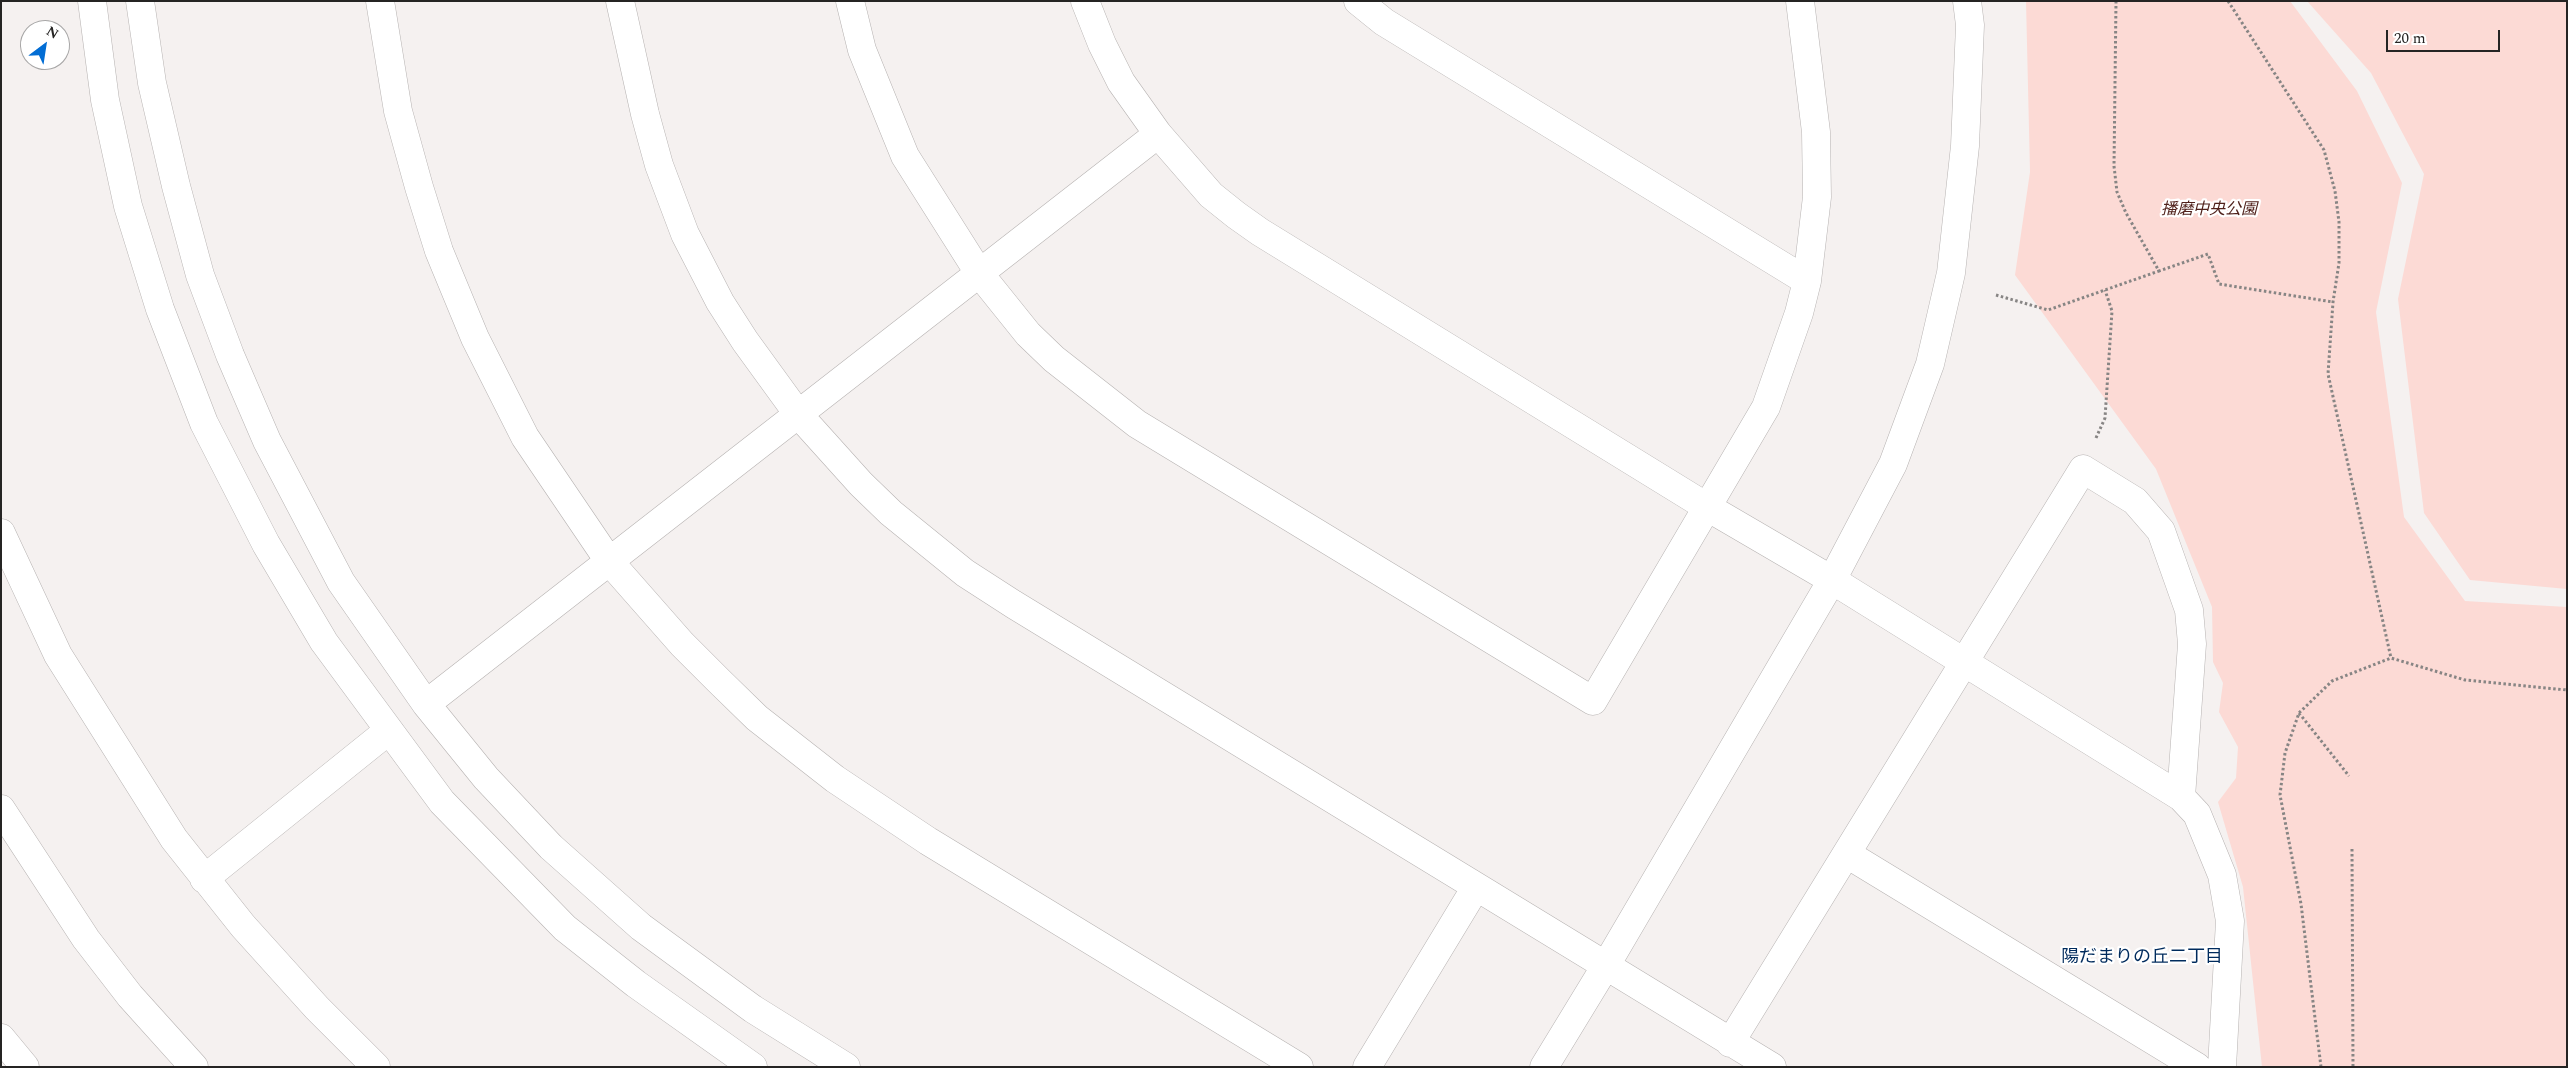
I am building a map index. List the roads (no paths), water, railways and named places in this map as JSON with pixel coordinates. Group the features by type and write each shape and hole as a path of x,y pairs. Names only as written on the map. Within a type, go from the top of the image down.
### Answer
{"street":[{"path":"92,1 105,100 128,206 160,309 204,423 266,544 324,642 442,802 565,928 636,984 753,1067"},
{"path":"140,1 152,83 176,186 200,275 230,355 267,441 341,582 426,704 486,778 551,847 641,927 753,1009 846,1067"},
{"path":"380,1 398,111 439,251 475,338 526,436 609,561 682,644 718,680 758,718 834,779 928,840 1299,1067"},
{"path":"620,1 654,148 671,200 685,234 720,302 763,368 798,414 861,484 891,513 965,573 1605,967 1772,1067"},
{"path":"850,1 862,50 905,156 979,273 1009,312 1054,359 1137,424 1592,701 1766,407 1784,358 1807,281 1817,197 1816,132 1800,1"},
{"path":"1085,1 1102,44 1121,82 1158,134 1211,195 1260,232 1707,507 1832,580 2181,797 2197,814 2222,875 2230,921 2222,1067"},
{"path":"1358,1 1384,22 1807,281"},
{"path":"1544,1067 1605,967 1832,580 1893,464 1930,364 1951,273 1965,146 1970,25 1967,1"},
{"path":"426,704 1158,134"},
{"path":"1730,1043 2083,469 2135,501 2161,531 2189,610 2192,644 2181,797"},
{"path":"1,533 58,654 170,832 204,879 311,1001 376,1067"},
{"path":"204,879 388,731"},
{"path":"1,809 86,939 130,996 194,1067"},
{"path":"1847,854 2197,1067"},
{"path":"1367,1067 1476,887"},
{"path":"1,1038 25,1067"}],"district":[{"name":"陽だまりの丘二丁目","path":"2142,958"}],"park label":[{"name":"播磨中央公園","path":"2209,211"}]}
